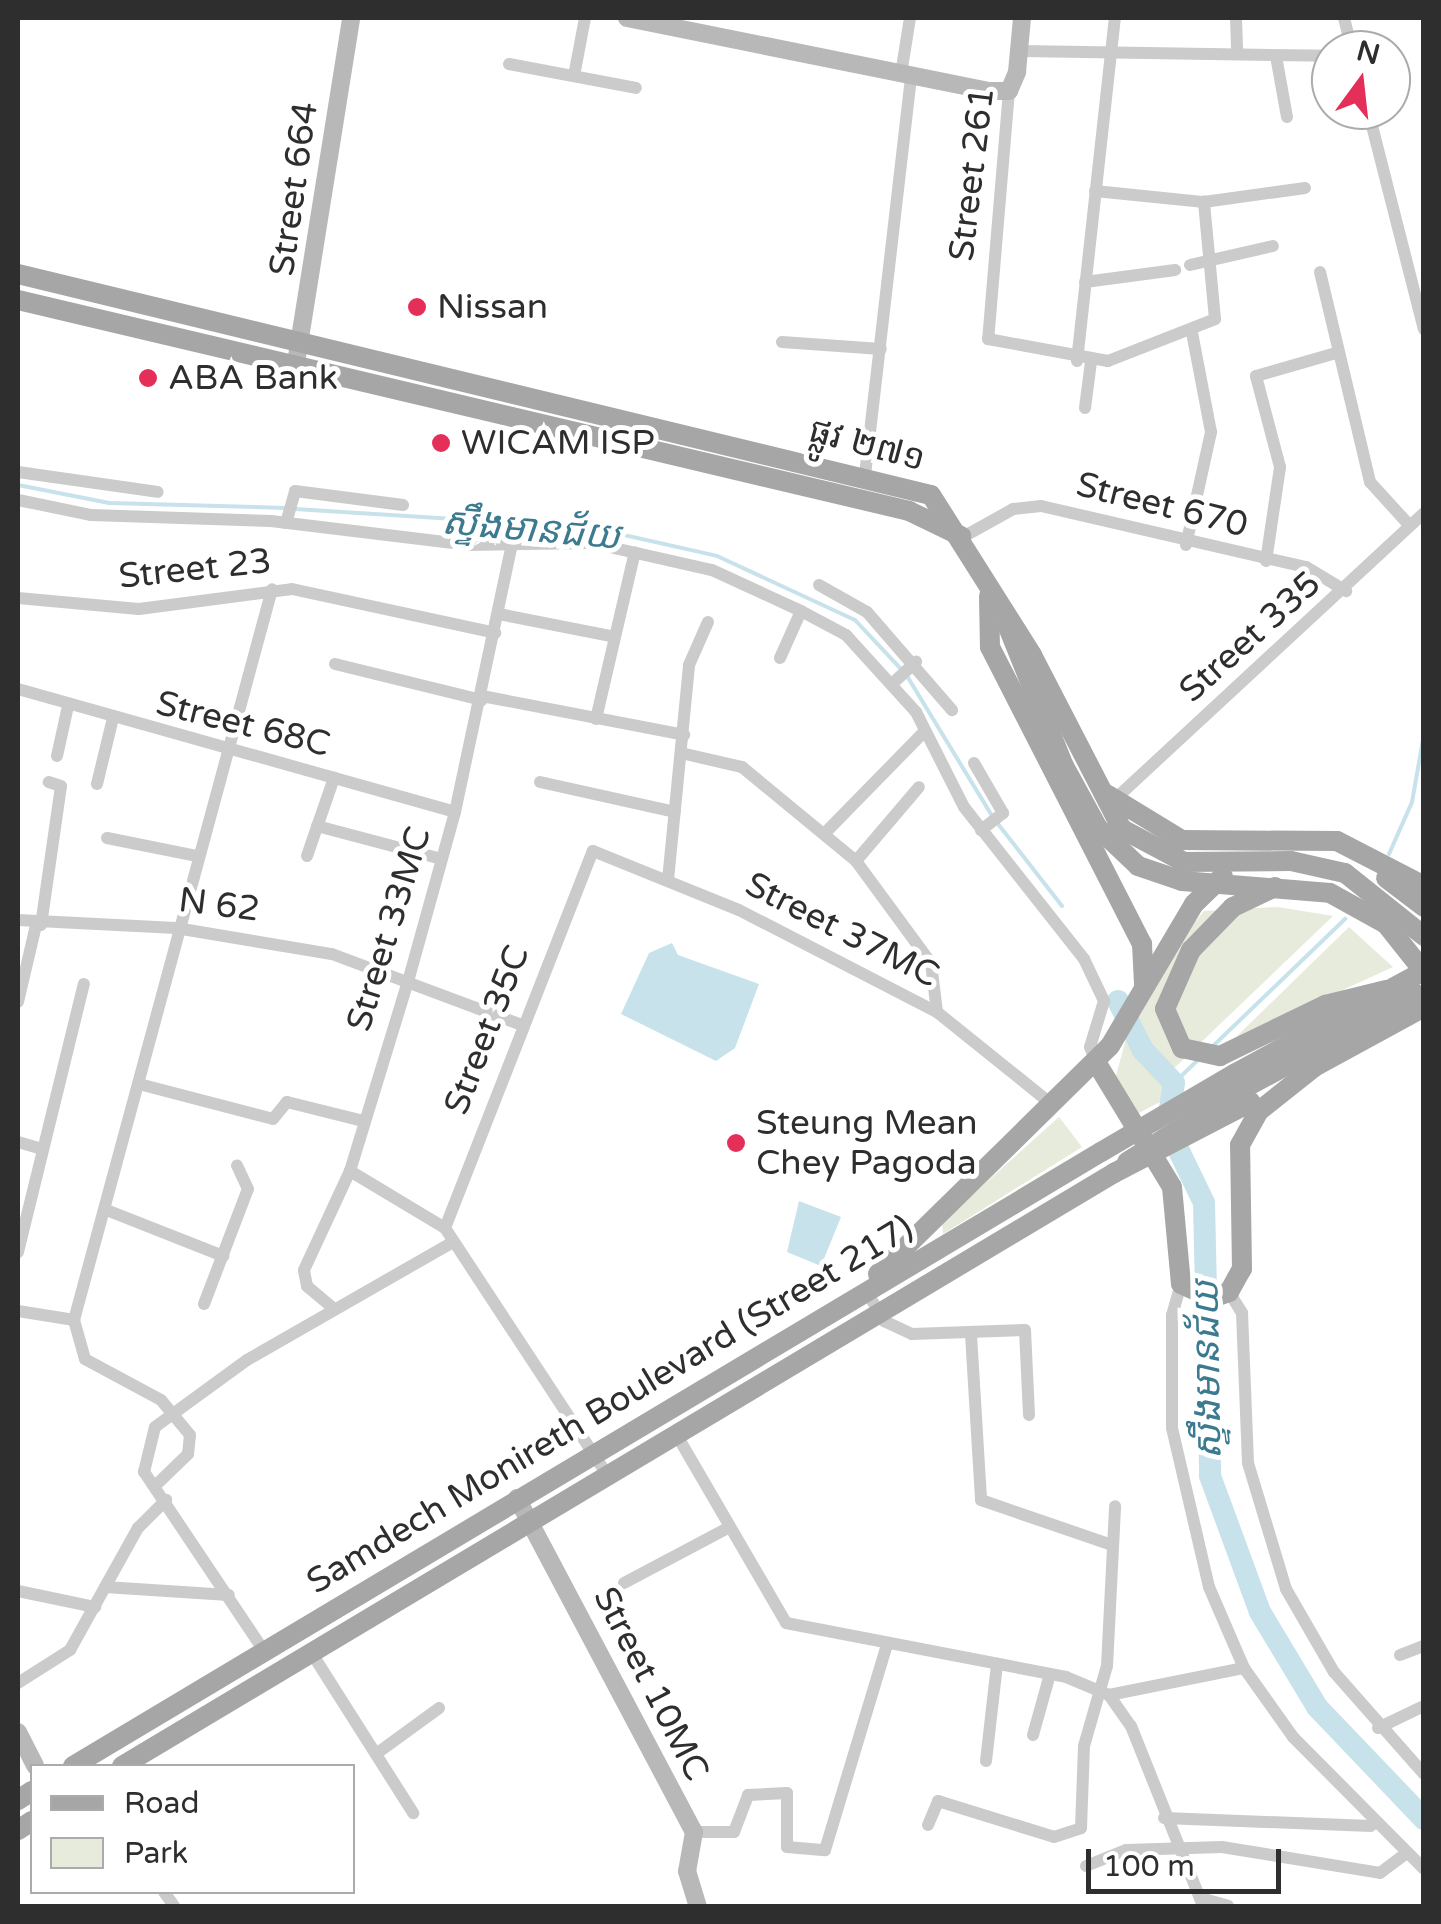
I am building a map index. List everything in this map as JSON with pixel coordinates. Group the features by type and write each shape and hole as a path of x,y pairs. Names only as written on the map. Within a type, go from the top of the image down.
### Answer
{"main road":[{"name":"ផ្លូវ ២៧១","path":"18,274 866,475 931,495 963,537"},
{"name":"ផ្លូវ ២៧១","path":"18,300 908,511 963,537"},
{"path":"963,537 1008,625 1032,655 1110,815 1152,851 1202,863 1279,855 1337,841 1424,886"},
{"path":"989,589 990,647 1142,944 1139,999"},
{"path":"1008,625 1015,664 1064,766 1098,828 1138,866 1194,882 1287,884 1372,914 1424,971 1386,990 1243,1089"},
{"path":"1087,771 1113,800 1182,840 1366,866 1424,907"},
{"path":"864,1289 1103,1054 1207,888 1279,855 1360,879 1424,936"},
{"path":"1287,884 1209,927 1170,993 1166,1020 1182,1048 1206,1058 1234,1051 1325,1005 1386,990"},
{"path":"1103,1054 1172,1187 1181,1284 1203,1298 1229,1292 1242,1269 1240,1145 1259,1111 1318,1065 1389,1026 1420,1001"},
{"path":"1243,1089 1420,1001"},
{"path":"1389,1026 1424,1024"},
{"path":"1243,1089 1318,1065"},
{"name":"Samdech Monireth Boulevard (Street 217)","path":"83,1764 864,1289 1101,1152 1243,1089"},
{"name":"Samdech Monireth Boulevard (Street 217)","path":"125,1764 877,1310 1114,1172 1243,1089"}],"street":[{"name":"Street 664","path":"295,368 351,18"},
{"path":"574,76 585,18"},
{"path":"627,18 906,75 1009,90"},
{"path":"866,475 910,18"},
{"name":"Street 261","path":"1022,18 1021,51 1009,90 988,338 1084,362"},
{"path":"1085,408 1085,282 1115,18"},
{"path":"1236,18 1237,51"},
{"path":"1021,51 1112,56 1237,51 1311,56"},
{"path":"1276,56 1287,117"},
{"path":"509,64 636,88"},
{"path":"1373,130 1424,329"},
{"path":"1095,190 1204,202 1305,188"},
{"path":"1084,362 1192,332 1219,308 1204,202"},
{"path":"1190,265 1273,246"},
{"path":"1085,282 1175,270"},
{"path":"1320,272 1370,482 1410,526"},
{"path":"1186,545 1212,432 1192,332"},
{"path":"782,342 881,348"},
{"path":"1266,561 1280,467 1256,376 1339,352"},
{"path":"18,472 118,504 158,492"},
{"path":"287,519 290,499 299,491 404,505"},
{"path":"18,500 118,504 512,544 635,552 712,570 846,634 895,681 984,828 1102,992 1103,1054"},
{"name":"Street 670","path":"963,537 1013,508 1041,506 1186,545 1334,576 1346,591"},
{"name":"Street 335","path":"1113,800 1346,591 1424,513"},
{"name":"Street 33MC","path":"333,1308 303,1280 350,1171 359,1120 408,978 456,812 512,544"},
{"path":"596,719 610,636 635,552"},
{"path":"818,585 867,612 952,710"},
{"path":"156,1486 191,1444 173,1410 85,1359 74,1320 109,1212 176,928 272,588"},
{"name":"Street 23","path":"18,598 139,609 272,588 386,603 494,632"},
{"path":"780,658 800,611"},
{"path":"499,614 610,636"},
{"path":"668,880 689,665 708,622"},
{"path":"335,664 482,698 684,735"},
{"path":"895,681 913,665"},
{"name":"Street 68C","path":"18,690 112,722 456,812"},
{"path":"57,756 68,706"},
{"path":"97,784 112,722"},
{"path":"826,832 924,732"},
{"path":"682,753 742,767 826,832 856,861 931,963 938,1012"},
{"path":"974,763 999,816 984,828"},
{"path":"306,856 334,778"},
{"path":"18,1002 38,925 61,786 49,782"},
{"path":"540,782 675,812"},
{"path":"856,861 918,787"},
{"path":"317,826 442,859"},
{"path":"108,838 196,856"},
{"name":"Street 37MC","path":"588,856 600,850 668,880 938,1012 1050,1102"},
{"name":"Street 35C","path":"445,1228 588,856"},
{"name":"N 62","path":"18,920 38,925 176,928 332,954 408,978 522,1025"},
{"path":"18,1252 84,984"},
{"path":"139,1084 273,1119 287,1102 359,1120"},
{"path":"18,1142 43,1149"},
{"path":"204,1304 248,1189 237,1165"},
{"path":"350,1171 445,1228 606,1473"},
{"path":"109,1212 222,1256"},
{"path":"264,1651 156,1486 144,1453 173,1410 333,1308 454,1242"},
{"path":"1181,1284 1172,1314 1180,1481 1244,1668 1371,1826 1424,1870"},
{"path":"864,1289 877,1310 912,1334 1025,1330 1028,1415"},
{"path":"1229,1292 1242,1313 1248,1463 1273,1556 1298,1615 1378,1728 1424,1774"},
{"path":"18,1311 74,1320"},
{"path":"971,1334 981,1500 1109,1544"},
{"path":"675,1432 786,1622 887,1645 1050,1674 1104,1693 1244,1668"},
{"name":"Street 10MC","path":"516,1498 694,1832 687,1871 698,1906"},
{"path":"18,1683 70,1650 138,1528 166,1500"},
{"path":"928,1825 938,1801 1074,1836 1087,1805 1084,1746 1104,1693 1109,1544 1115,1506"},
{"path":"624,1583 728,1528"},
{"path":"105,1587 229,1595"},
{"path":"18,1591 95,1607"},
{"path":"694,1832 734,1832 748,1795 786,1792 787,1847 825,1850 887,1645"},
{"path":"1400,1654 1424,1646"},
{"path":"311,1652 413,1813"},
{"path":"986,1760 997,1664"},
{"path":"1033,1735 1050,1674"},
{"path":"1104,1693 1131,1726 1164,1818 1203,1903 1228,1906"},
{"path":"1378,1728 1424,1706"},
{"path":"376,1754 439,1708"},
{"path":"18,1732 34,1764"},
{"path":"1164,1818 1371,1826"},
{"path":"1086,1866 1177,1846 1380,1874 1405,1854"}],"green space":[{"path":"1278,907 1333,916 1170,1072 1135,1024 1194,923 1204,911"},
{"path":"1349,927 1393,967 1233,1040"},
{"path":"1126,1039 1164,1087 1162,1101 1135,1115 1114,1083"},
{"path":"1059,1117 1082,1147 943,1234 942,1222"}],"water":[{"path":"672,943 678,955 759,984 735,1048 716,1061 621,1014 649,953"},
{"path":"799,1201 841,1217 821,1266 787,1252"}],"waterway":[{"name":"ស្ទឹងមានជ័យ","path":"18,485 109,503 286,508"},
{"name":"ស្ទឹងមានជ័យ","path":"295,509 593,528 717,556 855,620 901,669"},
{"name":"ស្ទឹងមានជ័យ","path":"907,676 992,816"},
{"path":"1389,854 1412,802 1424,734"},
{"name":"ស្ទឹងមានជ័យ","path":"998,824 1062,906"},
{"path":"1212,1047 1345,919"},
{"name":"ស្ទឹងមានជ័យ","path":"1118,1001 1143,1050 1174,1083 1167,1126 1204,1203 1210,1476 1260,1612 1317,1707 1424,1819"},
{"path":"1174,1083 1198,1060"}],"place":[{"name":"Nissan","path":"417,307"},
{"name":"ABA Bank","path":"148,378"},
{"name":"WICAM ISP","path":"441,443"},
{"name":"Steung Mean Chey Pagoda","path":"736,1143"}]}
